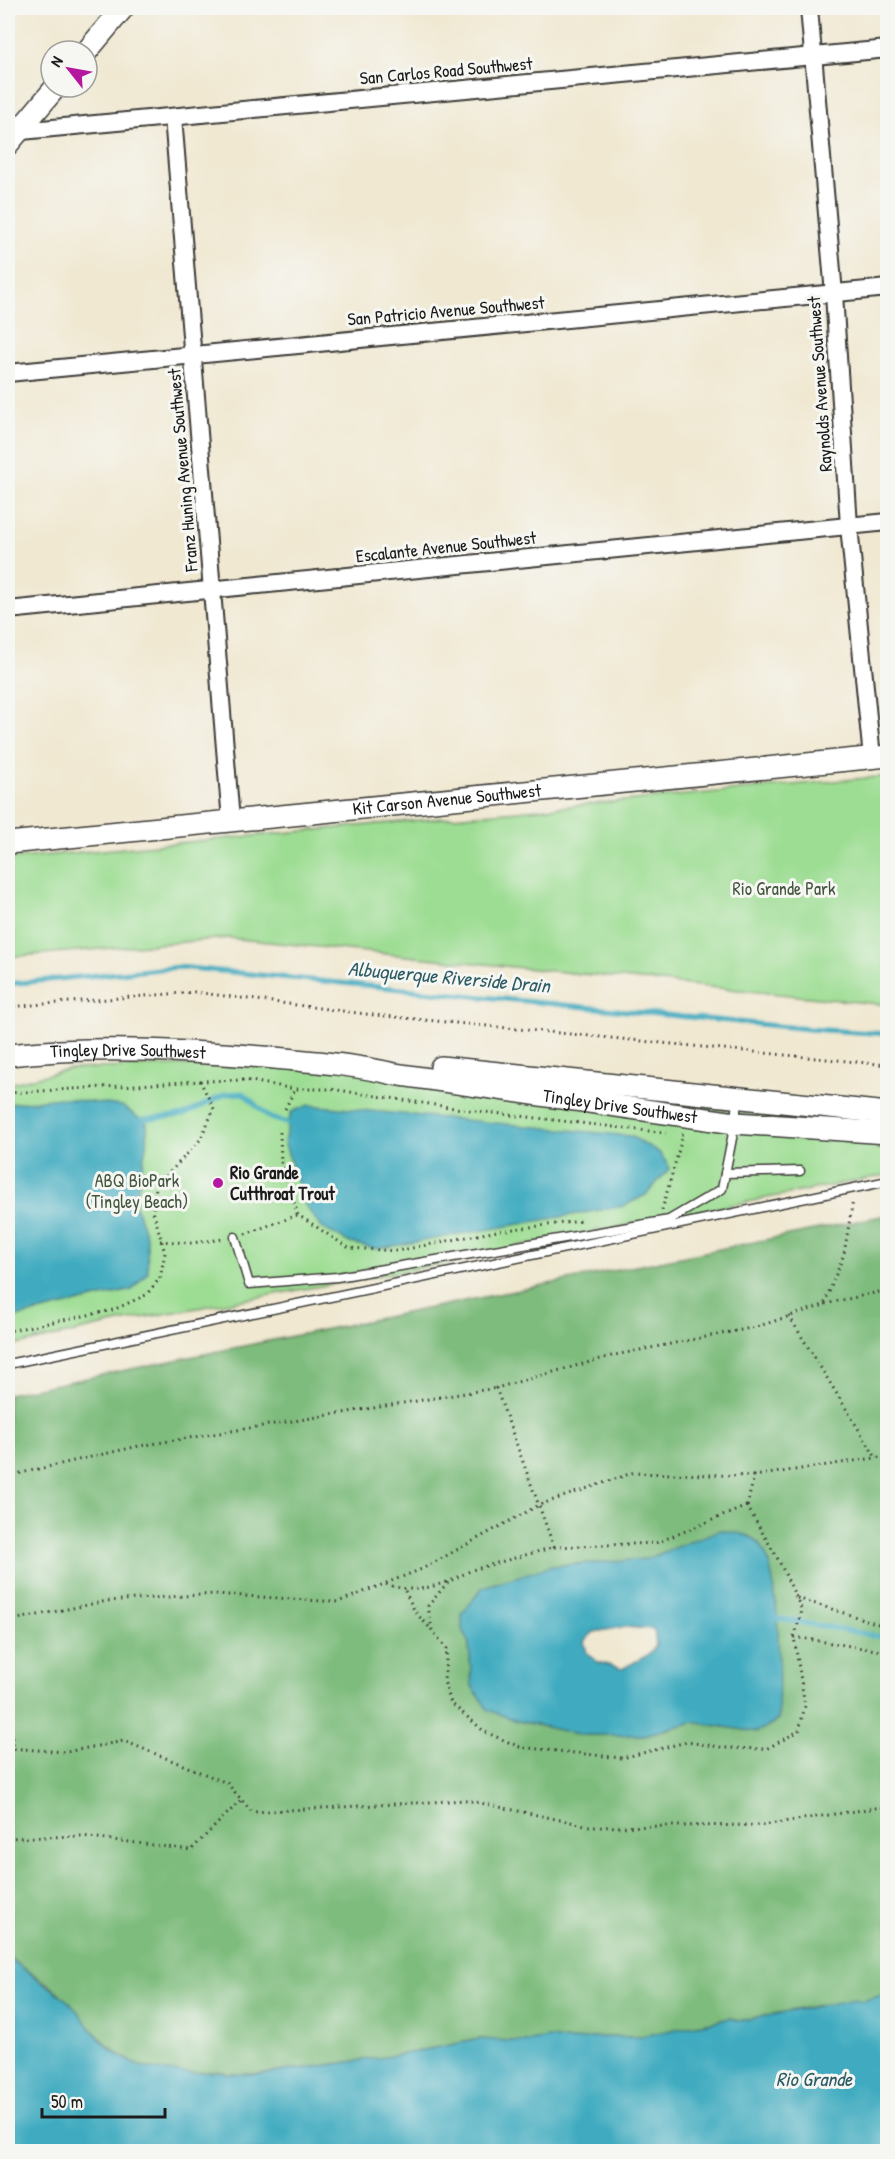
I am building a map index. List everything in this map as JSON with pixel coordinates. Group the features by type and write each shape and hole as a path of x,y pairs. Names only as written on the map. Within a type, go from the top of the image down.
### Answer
{"street":[{"path":"97,39 123,8"},
{"name":"Raynolds Avenue Southwest","path":"809,8 834,294 849,525 880,757"},
{"name":"San Carlos Road Southwest","path":"11,136 173,117 888,49"},
{"path":"11,136 45,99"},
{"name":"Franz Huning Avenue Southwest","path":"173,117 231,820"},
{"name":"San Patricio Avenue Southwest","path":"8,373 888,288"},
{"name":"Escalante Avenue Southwest","path":"8,610 888,522"},
{"name":"Kit Carson Avenue Southwest","path":"8,843 880,757"},
{"name":"Tingley Drive Southwest","path":"8,1055 116,1049 179,1050 357,1065 394,1074 735,1123 888,1133"},
{"name":"Tingley Drive Southwest","path":"357,1065 396,1062 888,1113"}],"lane":[{"path":"235,1237 249,1284 338,1277 669,1220 722,1189 735,1123 737,1099"},
{"path":"725,1173 800,1171"},
{"path":"8,1364 888,1181"}],"path":[{"path":"8,1007 194,992 374,1015 888,1065"},
{"path":"8,1093 244,1080 295,1089 331,1089 468,1110 683,1136 663,1210 651,1212"},
{"path":"8,1331 113,1310 146,1295 160,1278 165,1253 153,1211 156,1187 200,1140 214,1109 200,1081"},
{"path":"285,1109 295,1089"},
{"path":"280,1132 280,1162 298,1215 349,1248 397,1251 497,1231 584,1221"},
{"path":"824,1305 844,1254 854,1199"},
{"path":"8,1476 139,1446 496,1388 615,1355 756,1327 824,1305 888,1290"},
{"path":"789,1316 875,1456"},
{"path":"496,1388 554,1547"},
{"path":"8,1621 107,1601 214,1594 338,1602 422,1569 539,1505 632,1473 754,1476 875,1456 888,1456"},
{"path":"405,1591 415,1612 447,1649 444,1682 451,1703 485,1732 520,1747 622,1758 687,1742 727,1748 766,1749 799,1731 805,1706 794,1637 802,1610 779,1561 747,1506 754,1476"},
{"path":"384,1583 405,1591 426,1589 448,1582 472,1570 554,1547 656,1543 747,1506"},
{"path":"432,1630 428,1606 448,1582"},
{"path":"797,1598 888,1627"},
{"path":"794,1637 888,1652"},
{"path":"8,1726 15,1748"},
{"path":"8,1748 66,1752 124,1741 227,1783 252,1812 466,1800 594,1827 763,1825 888,1806"},
{"path":"8,1838 82,1836 191,1850 241,1800"}],"green space":[{"name":"Rio Grande Park","path":"887,776 887,1005 229,938 8,957 8,859"},
{"name":"ABQ BioPark (Tingley Beach)","path":"194,1065 471,1069 887,1136 887,1175 518,1246 449,1263 119,1322 8,1347 8,1084 70,1069"},
{"path":"887,1215 887,1994 862,2001 820,2005 738,2021 731,2018 637,2037 596,2037 571,2041 549,2038 525,2042 480,2039 399,2055 264,2074 227,2074 222,2071 163,2072 132,2062 118,2053 103,2041 57,1991 8,1956 8,1394","holes":["720,1530 771,1577 778,1639 778,1720 757,1732 693,1722 644,1735 582,1735 514,1720 488,1709 472,1686 469,1644 552,1566 647,1559"]}],"water":[{"path":"60,1098 122,1106 147,1124 147,1141 135,1204 147,1239 148,1272 132,1290 8,1319 8,1104"},
{"path":"309,1105 631,1136 659,1152 670,1168 646,1195 624,1206 376,1249 350,1243 322,1228 306,1207 284,1142 291,1112"},
{"path":"720,1530 748,1536 758,1542 768,1562 776,1605 779,1656 778,1720 757,1732 693,1722 644,1735 582,1735 514,1720 488,1710 472,1686 469,1644 462,1629 462,1614 483,1587 552,1566 647,1559","holes":["624,1627 654,1629 656,1645 648,1655 622,1669 598,1662 587,1653 584,1641 594,1632"]},
{"name":"Rio Grande","path":"8,1956 65,1999 112,2050 140,2066 188,2073 222,2071 227,2074 264,2074 399,2055 480,2039 525,2042 549,2038 571,2041 596,2037 637,2037 731,2018 739,2021 855,1999 862,2001 887,1994 887,2151 8,2151"}],"waterway":[{"name":"Albuquerque Riverside Drain","path":"8,984 179,967 809,1029 888,1034"},
{"path":"141,1120 184,1115 226,1094 243,1093 270,1118 288,1123"},
{"path":"776,1618 888,1638"}],"place":[{"name":"Rio Grande Cutthroat Trout","path":"218,1183"}]}
